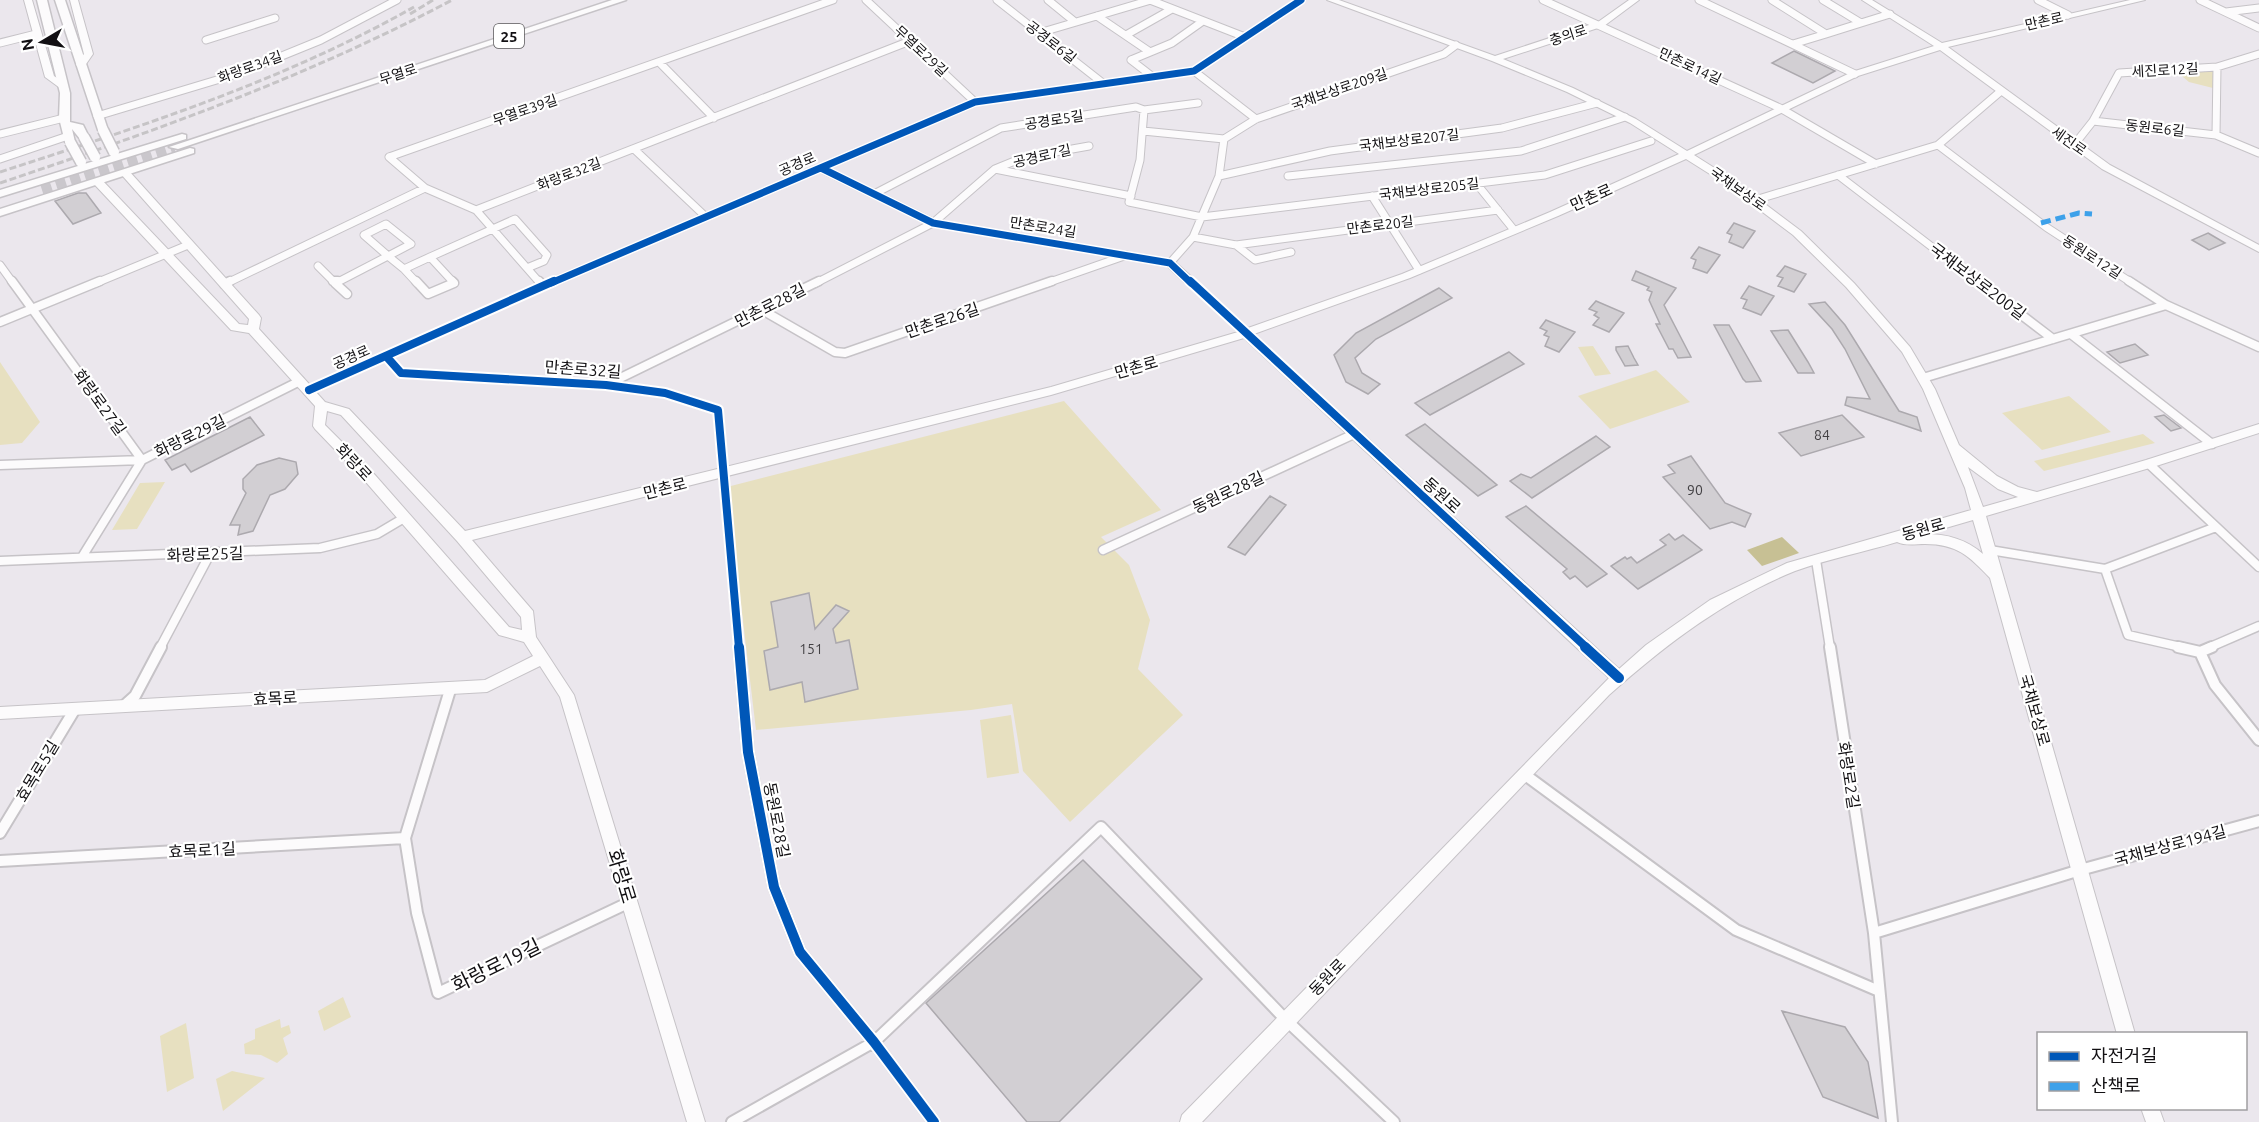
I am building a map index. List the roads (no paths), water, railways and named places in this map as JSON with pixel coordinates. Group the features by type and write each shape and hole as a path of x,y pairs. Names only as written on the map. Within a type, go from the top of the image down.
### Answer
{"main road":[{"path":"28,0 50,77 63,86"},
{"path":"42,0 59,62 69,139 83,165 235,327 253,330 321,405"},
{"path":"60,0 97,116 125,173 255,318 253,330"},
{"path":"74,0 89,54 80,59"},
{"name":"무열로","path":"174,147 621,0"},
{"name":"공경로","path":"309,390 543,286 975,102 1194,71 1301,0"},
{"name":"국채보상로","path":"1331,0 1495,58 1597,102 1685,153 1755,200 1797,233 1850,285 1906,350 1923,378 1979,512 2125,1032"},
{"name":"충의로","path":"1495,58 1601,24 1635,0"},
{"name":"세진로","path":"1867,0 1943,47 2106,167 2259,249"},
{"name":"만촌로","path":"462,537 1051,391 1244,334 1419,270 1514,230 1673,161 1685,153 1855,74 1961,40 2141,0"},
{"path":"0,194 115,154 379,76 398,74"},
{"path":"0,213 111,178 369,90 398,74"},
{"path":"65,121 79,128 97,160 111,178"},
{"name":"만촌로24길","path":"822,168 933,223 1170,263"},
{"path":"0,204 42,190"},
{"path":"1170,263 1244,334"},
{"name":"동원로","path":"1244,334 1619,678"},
{"name":"화랑로","path":"529,638 504,631 319,426 321,405 345,412 462,537 528,615 529,638 567,695 696,1122"},
{"name":"동원로","path":"1189,1122 1619,678 1651,649 1715,604 1792,567 1979,512 2044,496 2259,428"},
{"path":"1954,449 2003,486 2016,492 2044,496"},
{"path":"1885,540 1939,539 1956,542 1974,552 1998,578"},
{"name":"효목로","path":"0,713 450,690 487,686 543,658"}],"street":[{"name":"화랑로34길","path":"97,116 240,73 321,40 397,0"},
{"name":"무열로39길","path":"425,188 389,157 833,0"},
{"name":"무열로29길","path":"866,0 975,102"},
{"name":"공경로6길","path":"997,0 1104,84"},
{"path":"1049,1 1059,0"},
{"path":"1039,33 1150,0 1245,37"},
{"name":"만촌로14길","path":"1543,0 1601,24 1780,108"},
{"path":"1772,0 1826,34"},
{"path":"1823,0 1861,23"},
{"path":"2038,0 2067,15"},
{"path":"2200,0 2259,28"},
{"path":"1049,1 1075,22"},
{"path":"1704,1 1855,74"},
{"path":"2226,12 2242,8 2259,8"},
{"path":"1126,35 1172,9"},
{"path":"1793,44 1890,14"},
{"path":"1097,16 1149,52"},
{"path":"206,40 275,18"},
{"path":"1153,77 1131,60 1172,43 1203,21"},
{"path":"0,43 36,34"},
{"name":"화랑로32길","path":"476,210 910,41"},
{"name":"국채보상로209길","path":"1224,139 1256,118 1444,54 1456,45"},
{"name":"세진로12길","path":"2074,145 2093,121 2119,73 2217,67 2259,54"},
{"path":"660,63 714,117"},
{"path":"2216,135 2217,67"},
{"path":"1194,71 1256,118"},
{"path":"1755,200 1938,145 2001,91"},
{"name":"국채보상로207길","path":"1220,176 1330,151 1502,128 1597,102"},
{"name":"공경로5길","path":"874,194 1001,128 1136,107 1144,110 1198,103"},
{"path":"1780,108 1876,164"},
{"path":"933,223 994,170 1131,195 1140,160 1144,110"},
{"name":"국채보상로207길","path":"1288,176 1521,150 1624,117"},
{"path":"0,134 65,121"},
{"name":"동원로6길","path":"2093,121 2216,135 2259,153"},
{"path":"1143,131 1224,139 1220,176 1193,237 1170,263"},
{"path":"0,159 69,139"},
{"name":"국채보상로205길","path":"1131,195 1129,202 1202,217 1545,175 1651,141"},
{"name":"동원로12길","path":"1938,145 2046,227 2166,305 2259,347"},
{"name":"공경로7길","path":"994,170 1022,158 1089,146"},
{"path":"634,149 706,217"},
{"name":"국채보상로200길","path":"1838,175 2053,339"},
{"path":"1476,183 1514,230"},
{"path":"224,284 425,188 476,210 543,286"},
{"path":"1372,196 1419,270"},
{"name":"만촌로20길","path":"1193,237 1236,244 1498,210"},
{"path":"404,269 514,219 547,255 544,261 527,268"},
{"name":"만촌로28길","path":"606,385 762,310 933,223"},
{"path":"335,283 388,255 411,244 386,224 364,235 372,241 388,255 404,269 428,294 454,283 430,257"},
{"name":"만촌로20길","path":"1236,244 1255,260 1291,252"},
{"path":"0,322 188,245"},
{"name":"만촌로26길","path":"762,310 834,352 846,353 1127,255"},
{"name":"화랑로27길","path":"0,265 141,460"},
{"path":"318,266 347,294"},
{"path":"1923,378 2166,305"},
{"path":"2071,334 2212,444"},
{"name":"만촌로32길","path":"386,356 401,373 606,385 665,393 718,410 723,473"},
{"name":"화랑로29길","path":"0,465 141,460 300,381"},
{"name":"동원로28길","path":"1102,549 1354,434"},
{"path":"82,557 141,460"},
{"path":"2149,464 2259,567"},
{"name":"동원로28길","path":"723,473 748,752 774,886 800,952 874,1042 934,1122"},
{"name":"화랑로25길","path":"0,561 286,551 344,544 377,534 404,518"},
{"path":"1990,550 2105,569 2216,527"},
{"path":"124,705 135,696 210,554"},
{"name":"화랑로2길","path":"1816,560 1874,933 1892,1122"},
{"path":"2105,569 2128,635 2200,652 2259,626"},
{"path":"2200,652 2215,685 2259,740"},
{"path":"405,838 450,690"},
{"name":"효목로5길","path":"0,833 75,709"},
{"path":"1524,774 1736,930 1879,991"},
{"name":"국채보상로194길","path":"2080,870 2259,821"},
{"path":"732,1122 874,1042 1101,827 1286,1020 1394,1122"},
{"name":"화랑로19길","path":"405,838 417,913 438,993 630,902"},
{"name":"효목로1길","path":"0,861 405,838"},
{"path":"1874,933 2080,870"}],"tunnel":[{"path":"42,190 174,147"}],"railway":[{"path":"410,14 433,0"},
{"path":"0,183 230,101 342,54 452,0"},
{"path":"0,172 159,119 263,80 314,58 414,7"}]}
